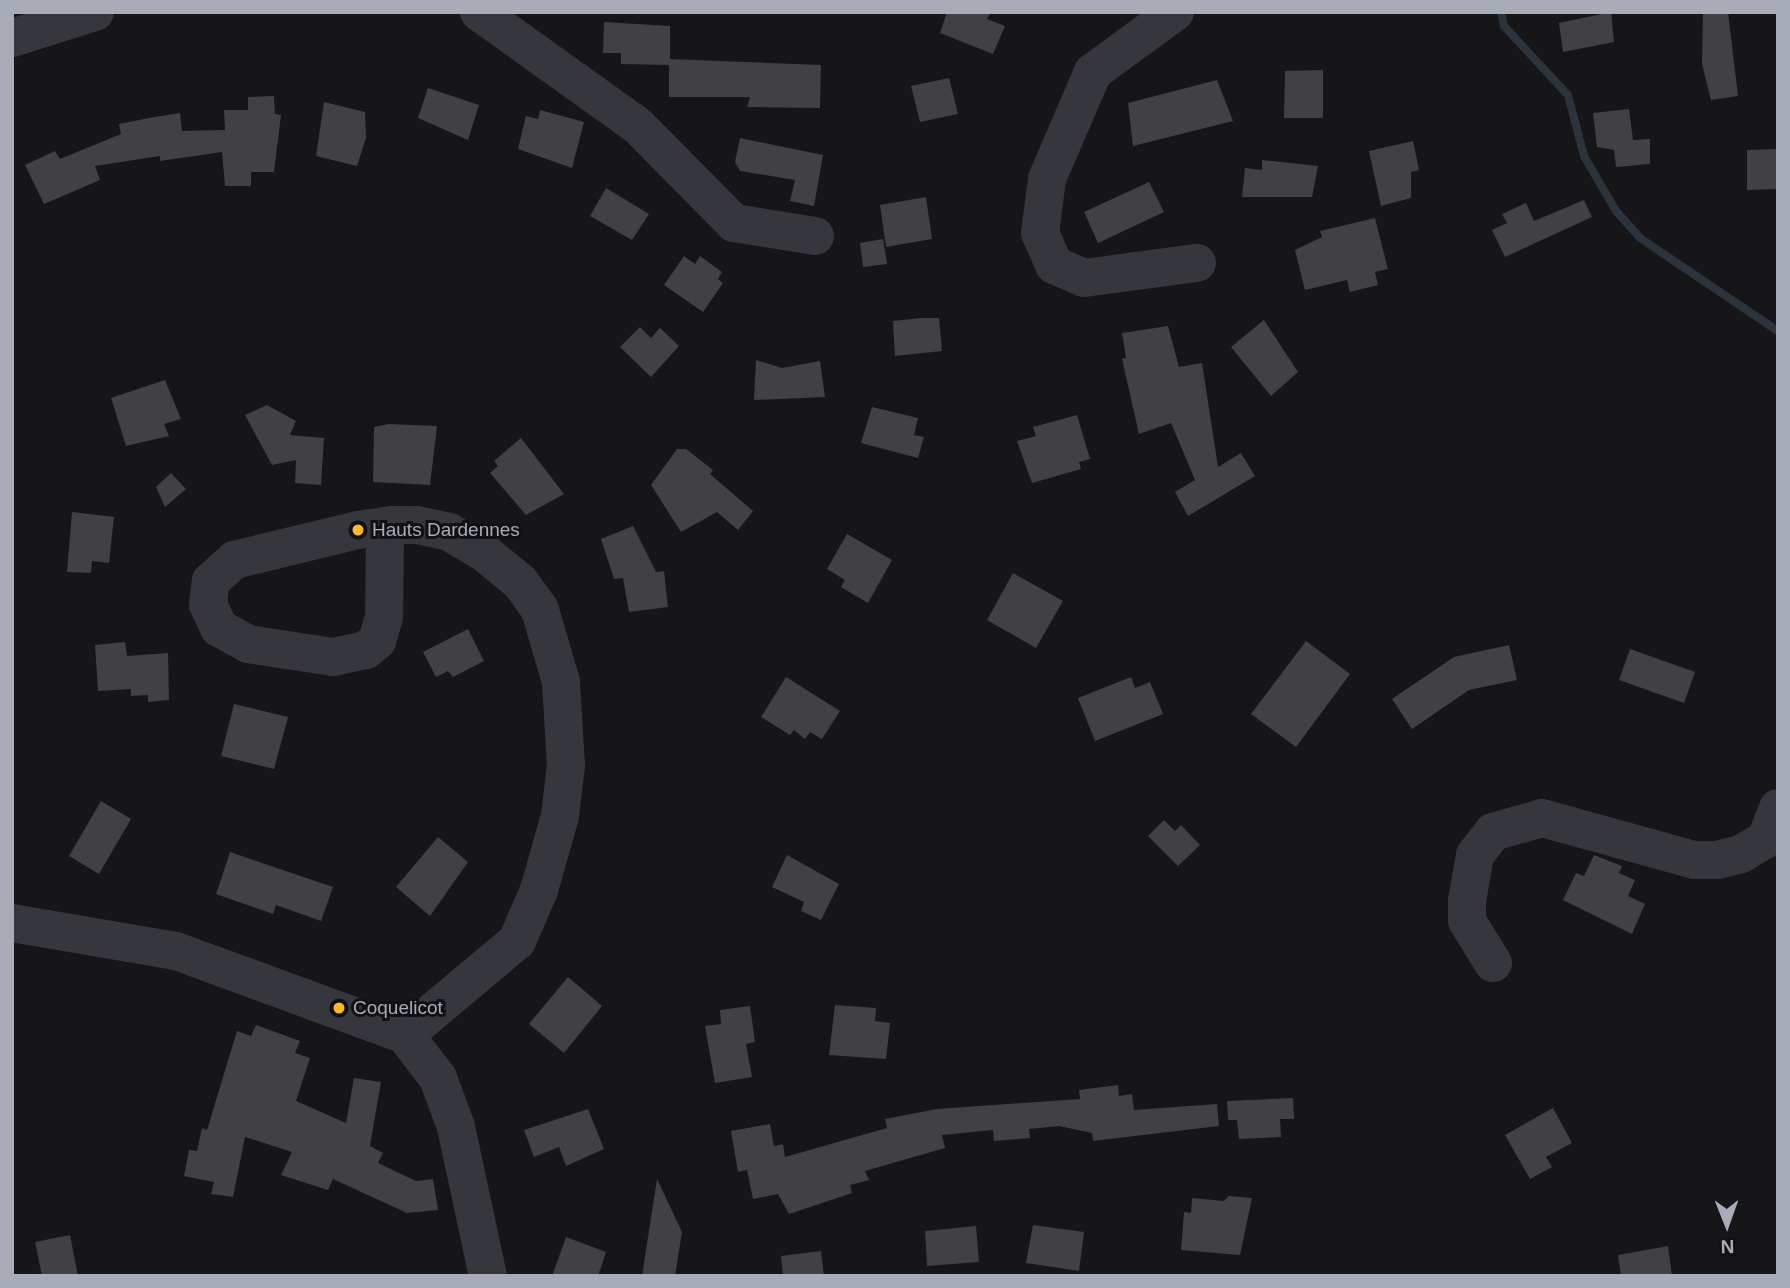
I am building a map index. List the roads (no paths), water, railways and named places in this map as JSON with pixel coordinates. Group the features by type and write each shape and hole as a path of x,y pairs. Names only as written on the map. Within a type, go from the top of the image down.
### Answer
{"street":[{"path":"12,37 95,12"},
{"path":"479,12 637,125 734,223 815,236"},
{"path":"1175,12 1093,72 1047,179 1040,233 1054,265 1084,278 1197,263"},
{"path":"385,526 384,617 377,641 366,650 332,657 248,644 231,637 210,615 211,581 234,560 385,526 449,532 503,566 531,595 547,627 561,682 566,765 560,816 517,941 405,1035"},
{"path":"1493,963 1467,921 1467,901 1475,855 1493,832 1524,818 1542,818 1694,860 1717,860 1741,854 1766,839 1778,808"},
{"path":"12,923 176,951 405,1035 438,1078 456,1127 488,1276"}],"waterway":[{"path":"1501,12 1504,26 1568,95 1584,156 1616,211 1640,238 1778,331"}],"place":[{"name":"Hauts Dardennes","path":"358,530"},
{"name":"Coquelicot","path":"339,1008"}]}
